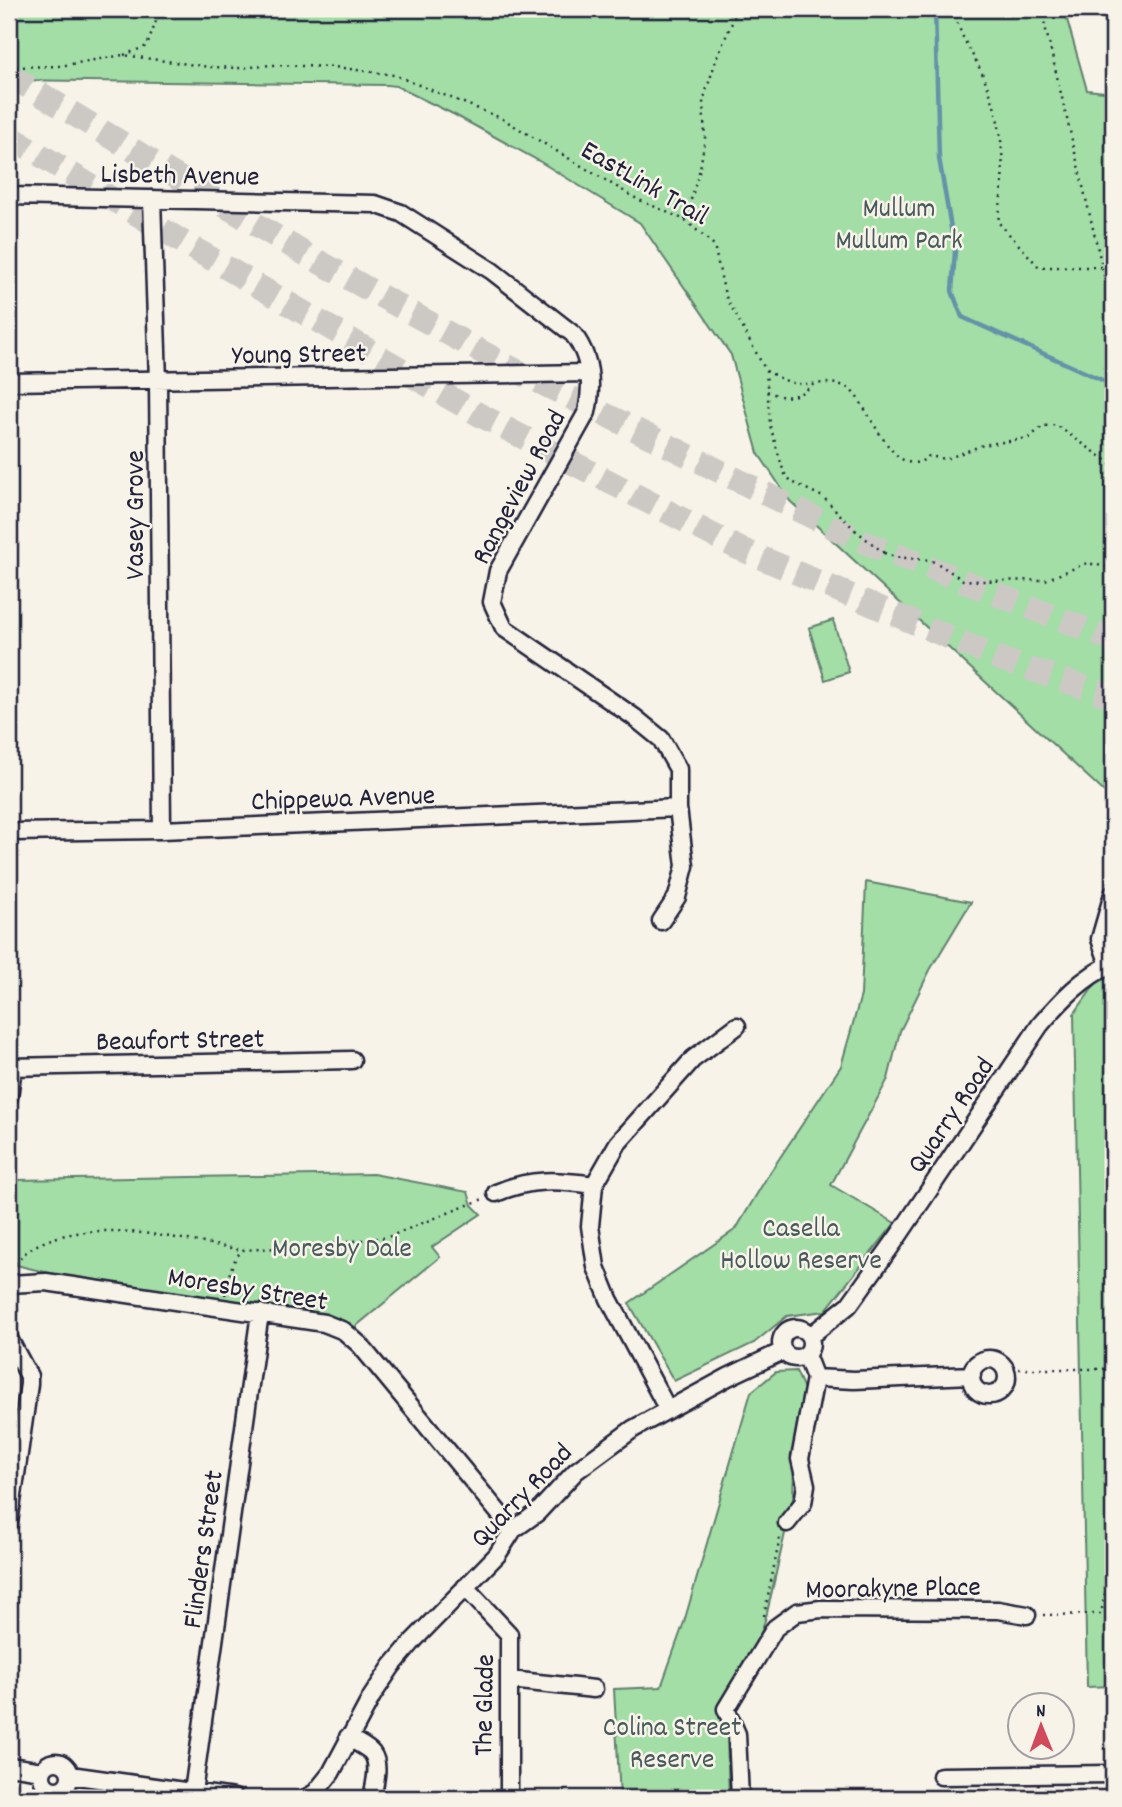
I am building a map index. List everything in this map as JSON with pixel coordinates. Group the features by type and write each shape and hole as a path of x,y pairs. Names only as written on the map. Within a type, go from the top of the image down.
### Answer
{"street":[{"name":"Lisbeth Avenue","path":"9,196 350,202"},
{"name":"Vasey Grove","path":"152,199 159,381 162,830"},
{"name":"Rangeview Road","path":"350,202 374,204 401,213 492,271 573,334 581,344 590,373 591,390 587,412 498,571 492,603 504,628 634,717 661,739 677,769 678,808 685,866 677,897 662,921"},
{"name":"Young Street","path":"9,383 590,373"},
{"name":"Chippewa Avenue","path":"9,832 162,830 678,808"},
{"path":"1111,964 1100,939 1113,894"},
{"name":"Quarry Road","path":"306,1798 315,1793 331,1773 348,1737 392,1666 497,1555 513,1530 537,1513 576,1471 634,1429 728,1377 783,1351 781,1342 789,1329 803,1329 810,1336 849,1305 1040,1025 1066,993 1090,975 1111,964"},
{"path":"668,1410 609,1298 596,1267 590,1226 594,1185 618,1143 693,1059 737,1026"},
{"name":"Beaufort Street","path":"11,1067 352,1060"},
{"path":"9,1097 11,1067"},
{"path":"496,1193 512,1186 542,1180 594,1185"},
{"name":"Moresby Street","path":"9,1284 46,1282 324,1323 344,1331 360,1345 513,1530"},
{"name":"Flinders Street","path":"193,1792 261,1313"},
{"path":"783,1351 796,1359 806,1355 811,1346 810,1336"},
{"path":"9,1339 29,1376 29,1384 9,1524"},
{"path":"787,1523 803,1503 806,1485 800,1459 815,1378 806,1355"},
{"path":"987,1359 1003,1365 1007,1376 1004,1387 989,1395 983,1394 974,1386 972,1375 976,1365 987,1359"},
{"path":"815,1378 854,1380 972,1375"},
{"name":"The Glade","path":"465,1587 509,1634 509,1798"},
{"name":"Moorakyne Place","path":"740,1798 737,1734 726,1709 775,1628 797,1612 821,1609 998,1610 1027,1615"},
{"path":"510,1680 594,1689"},
{"path":"348,1737 372,1754 376,1777 372,1798"},
{"path":"58,1762 66,1766 71,1775 65,1787 52,1794 42,1780 43,1771 48,1764 58,1762"},
{"path":"9,1766 43,1771"},
{"path":"941,1776 1113,1774"},
{"path":"71,1775 234,1798"}],"path":[{"path":"123,55 147,46 158,9"},
{"path":"685,220 696,185 703,148 703,101 717,57 738,9"},
{"path":"955,9 957,28 982,73 998,116 1004,177 998,222 1039,267 1102,267 1113,273"},
{"path":"1041,9 1113,313"},
{"name":"EastLink Trail","path":"9,67 60,66 123,55 209,67 319,66 394,75 502,118 637,199 685,220 714,245 725,295 766,371 769,425 784,472 792,482 823,497 855,530 884,553 895,557 929,560 963,580 1045,580 1087,563 1113,568"},
{"path":"766,371 802,384 832,383 849,388 865,408 881,439 896,455 914,463 923,462 929,456 946,458 983,446 1029,438 1043,426 1056,425 1113,466"},
{"path":"767,391 788,398 798,395 816,382"},
{"path":"9,1268 32,1248 58,1236 110,1230 243,1250 313,1246 388,1237 496,1193"},
{"path":"221,1309 231,1268 236,1256 243,1250"},
{"path":"1007,1376 1019,1368 1113,1369"},
{"path":"762,1623 782,1528 787,1523"},
{"path":"1027,1615 1101,1614 1113,1551"}],"green space":[{"name":"Mullum Mullum Park","path":"9,9 1064,9 1087,90 1113,93 1113,800 790,501 758,453 731,355 640,223 539,161 396,86 9,80"},
{"path":"833,620 849,672 825,680 809,628"},
{"name":"Casella Hollow Reserve","path":"866,882 971,902 930,970 900,1031 888,1079 831,1185 895,1223 825,1311 787,1316 754,1343 674,1381 629,1303 736,1229 841,1066 861,995"},
{"path":"1113,971 1113,1686 1087,1687 1074,1014 1099,979"},
{"name":"Moresby Dale","path":"373,1174 468,1192 472,1205 481,1214 432,1247 440,1257 355,1327 343,1321 300,1310 95,1282 9,1263 9,1228 15,1180"},
{"name":"Colina Street Reserve","path":"796,1371 804,1389 795,1436 793,1498 767,1613 752,1665 726,1709 729,1798 620,1798 614,1689 661,1687 684,1622 751,1392 776,1372"}],"waterway":[{"path":"935,9 939,158 955,251 952,291 962,317 1113,385"}],"tunnel":[{"path":"9,75 305,254 507,366 859,540 1113,640"},
{"path":"9,136 191,247 478,414 738,548 1003,660 1113,697"}]}
